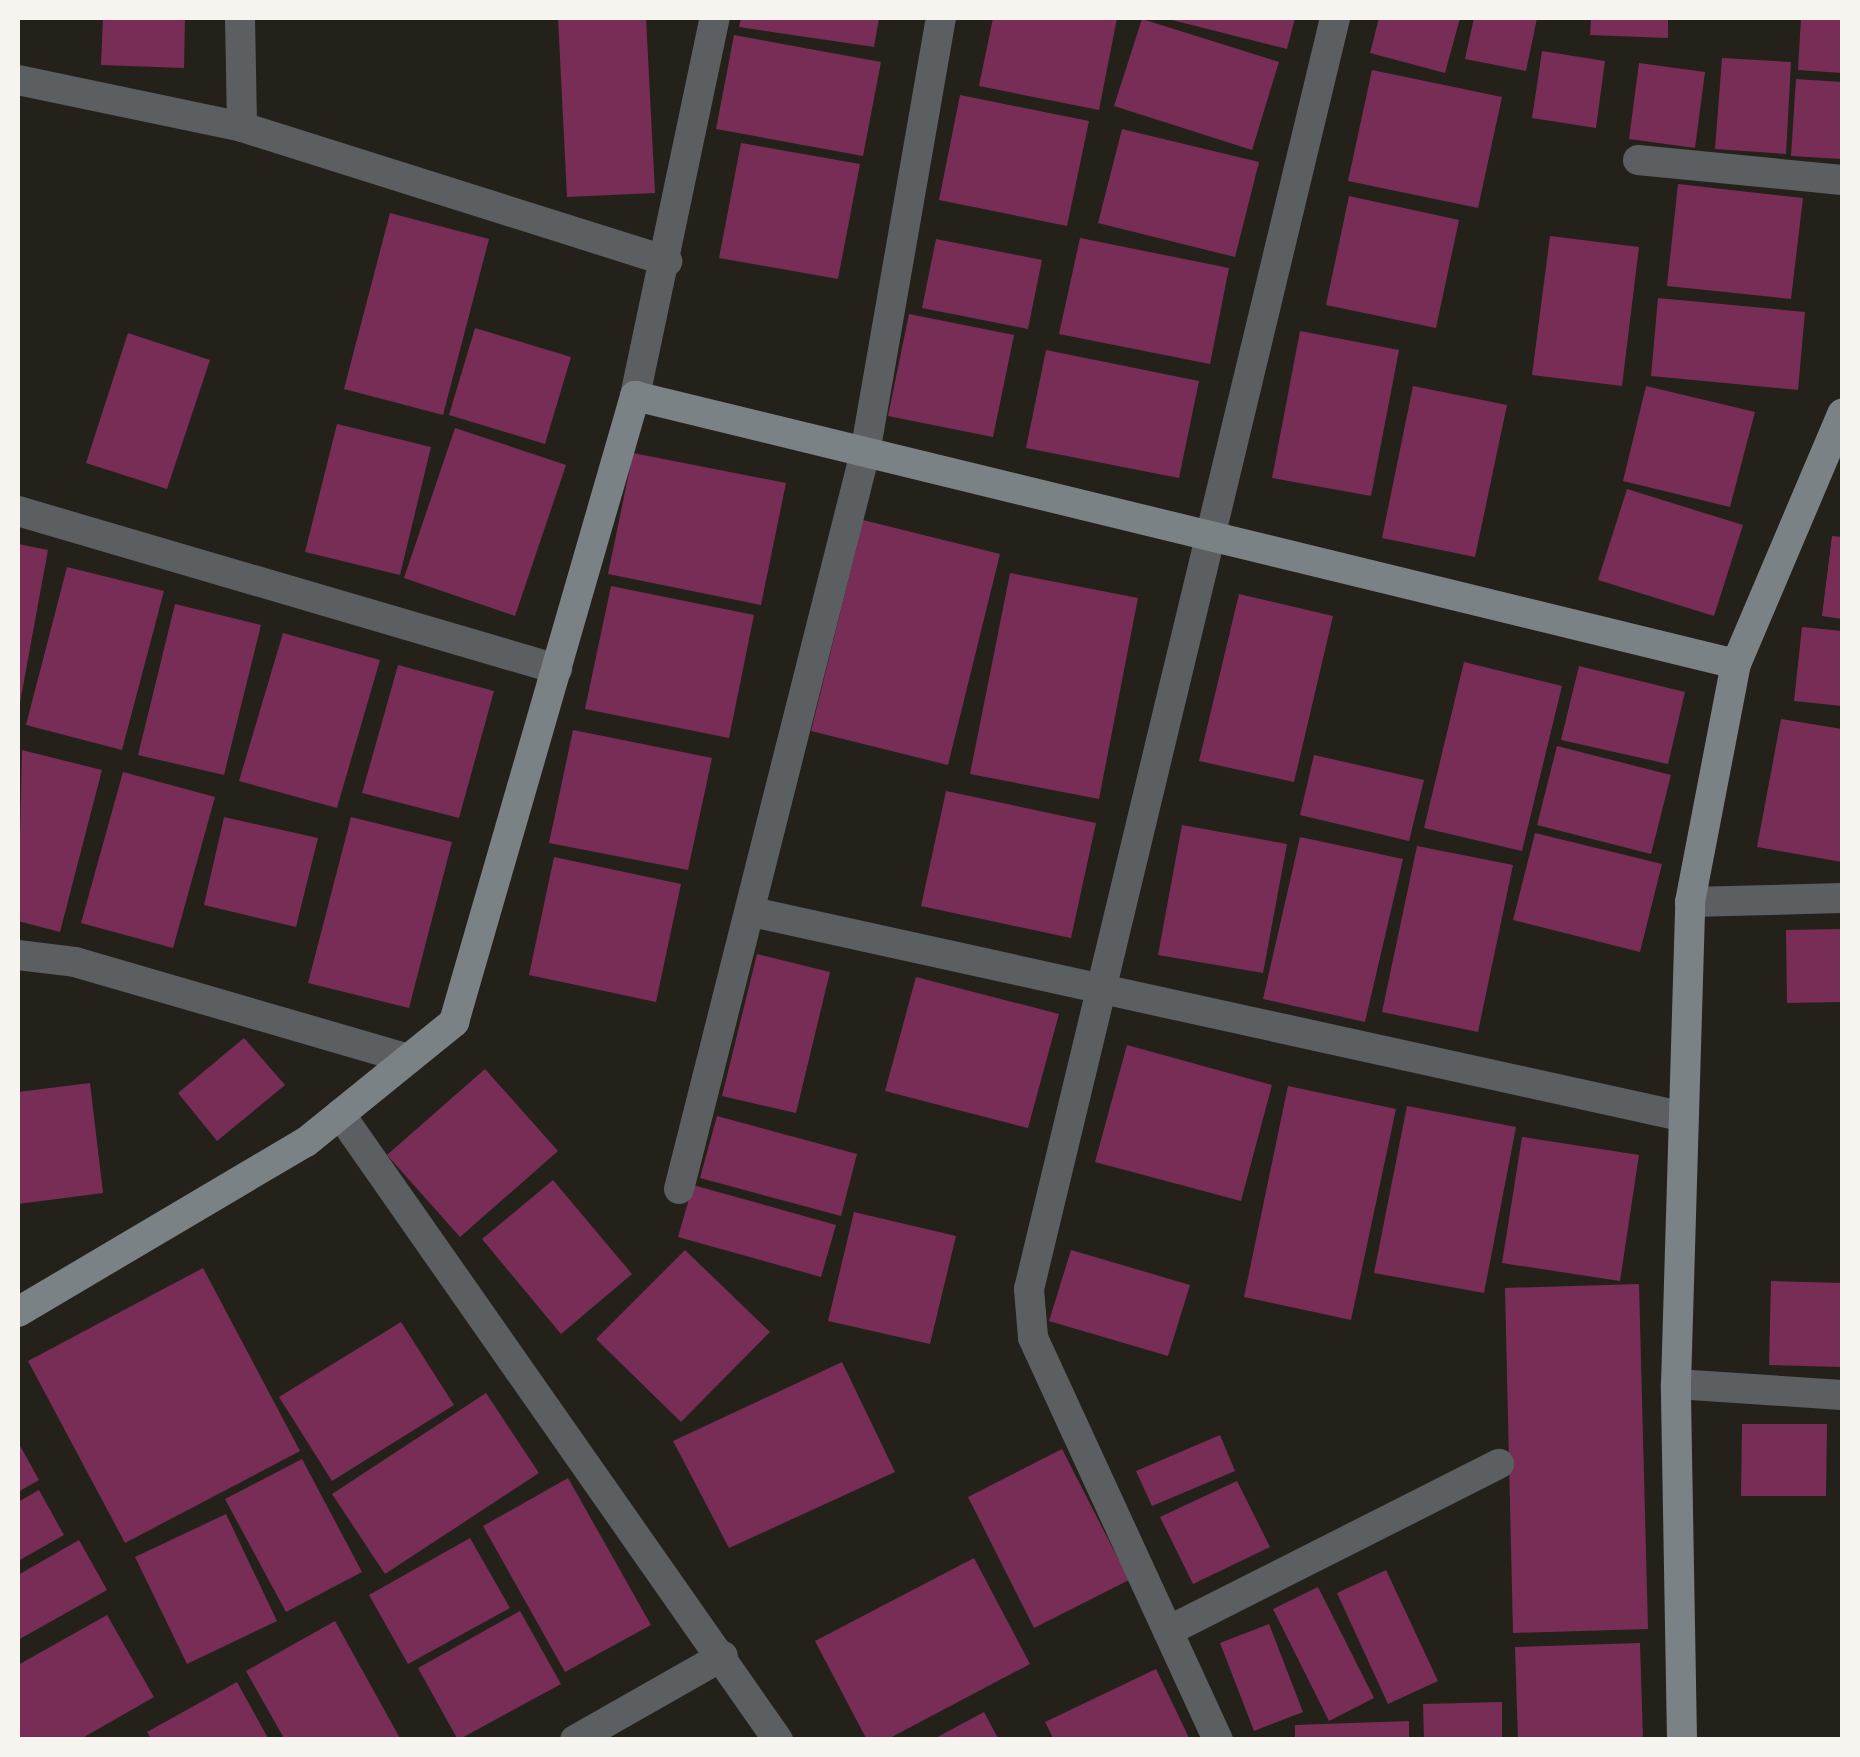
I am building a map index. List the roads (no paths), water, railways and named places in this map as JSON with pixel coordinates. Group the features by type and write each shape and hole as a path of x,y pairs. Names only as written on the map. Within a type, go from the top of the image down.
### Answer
{"street":[{"path":"240,18 242,127"},
{"path":"18,1312 340,1114 454,1022 635,396 667,261 715,18"},
{"path":"679,1190 752,912 864,452 941,18"},
{"path":"1218,1740 1033,1337 1029,1289 1215,538 1335,18"},
{"path":"18,80 242,127 667,261"},
{"path":"1638,160 1842,180"},
{"path":"635,396 1736,664"},
{"path":"1682,1740 1676,1384 1690,902 1736,664 1842,414"},
{"path":"18,511 557,668"},
{"path":"1690,902 1842,898"},
{"path":"752,912 1104,996 1681,1116"},
{"path":"18,956 75,962 408,1058"},
{"path":"340,1114 724,1656 778,1740"},
{"path":"1676,1384 1842,1395"},
{"path":"1168,1631 1500,1464"},
{"path":"576,1740 724,1656"}]}
